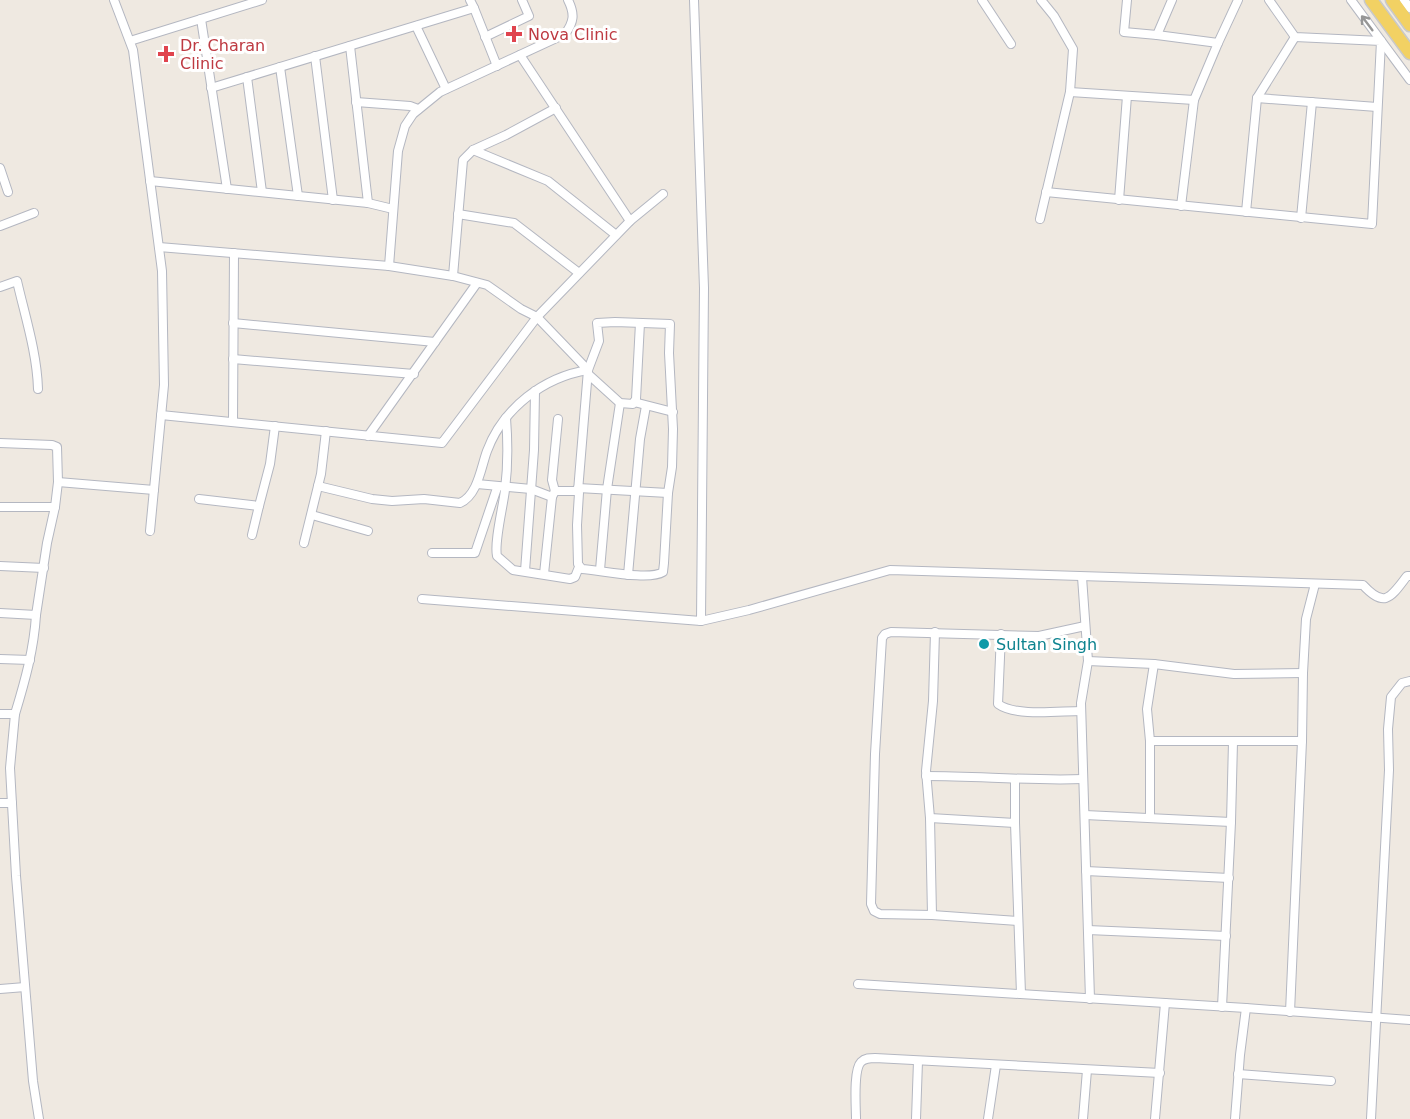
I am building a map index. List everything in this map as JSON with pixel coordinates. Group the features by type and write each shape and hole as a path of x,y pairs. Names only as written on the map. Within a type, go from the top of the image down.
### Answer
{"main road":[{"path":"1371,0 1410,53"},
{"path":"1392,0 1410,26"}],"street":[{"path":"114,0 133,50 162,271 164,382 150,531"},
{"path":"130,41 262,0"},
{"path":"470,0 497,66"},
{"path":"485,37 529,16 522,0"},
{"path":"388,266 398,150 405,126 413,114 446,89 565,34 573,23 573,9 568,0"},
{"path":"694,0 704,288 700,621"},
{"path":"982,0 1011,44"},
{"path":"1040,219 1070,93 1074,49 1054,16 1041,0"},
{"path":"1127,0 1124,32 1218,43"},
{"path":"1157,35 1172,0"},
{"path":"1181,206 1194,100 1238,0"},
{"path":"1269,0 1295,37"},
{"path":"1351,0 1410,80"},
{"path":"1404,0 1410,8"},
{"path":"211,88 474,8"},
{"path":"201,19 227,189"},
{"path":"416,26 446,89"},
{"path":"1295,37 1381,41"},
{"path":"1246,212 1257,98 1295,37"},
{"path":"1046,192 1372,224 1381,41"},
{"path":"350,46 368,203"},
{"path":"520,55 630,221"},
{"path":"315,56 333,200"},
{"path":"280,67 298,196"},
{"path":"247,77 262,192"},
{"path":"1070,93 1194,100"},
{"path":"1119,200 1127,96"},
{"path":"1257,98 1377,107"},
{"path":"356,102 410,105 418,109"},
{"path":"1301,218 1312,102"},
{"path":"453,276 463,160 473,150 556,108"},
{"path":"473,150 548,181 616,235"},
{"path":"0,168 8,192"},
{"path":"150,181 368,203 393,208"},
{"path":"161,415 442,443 537,317 630,221 663,194"},
{"path":"0,226 34,213"},
{"path":"458,214 514,222 579,273"},
{"path":"159,248 388,266 453,276 487,285 521,309 537,317 608,394 620,403 628,405 634,402 673,412"},
{"path":"233,422 234,253"},
{"path":"0,287 17,281 32,343 38,375 38,389"},
{"path":"368,436 477,283"},
{"path":"233,323 435,342"},
{"path":"506,418 508,457 502,488 496,554 513,570 573,579 579,567 578,490 588,372 599,341 597,323 670,324 672,467 663,572 658,575 628,575 579,567"},
{"path":"634,402 640,323"},
{"path":"233,359 414,374"},
{"path":"318,486 372,499 392,501 424,499 456,504 465,501 477,484 488,448 510,412 535,391 549,383 575,372 588,372"},
{"path":"525,571 534,450 535,391"},
{"path":"600,570 607,489 620,403"},
{"path":"628,575 640,439 646,406"},
{"path":"544,574 558,419"},
{"path":"252,535 270,464 275,426"},
{"path":"304,543 318,486 326,431"},
{"path":"0,443 44,443 57,447 58,482 55,507 46,543 30,660 15,714 10,768 25,987 33,1081 39,1119"},
{"path":"58,482 154,490"},
{"path":"477,484 531,489 553,494 607,489 668,493"},
{"path":"432,553 474,553 502,488"},
{"path":"200,499 259,506"},
{"path":"0,507 55,507"},
{"path":"312,515 368,531"},
{"path":"0,566 44,568"},
{"path":"422,599 700,621 749,610 890,570 1363,585 1373,596 1383,599 1392,595 1407,576 1410,576"},
{"path":"1082,577 1088,661 1081,711 1090,999"},
{"path":"1290,1012 1306,619 1315,584"},
{"path":"0,613 36,615"},
{"path":"1018,921 880,914 874,911 871,904 875,754 882,638 891,632 1039,636 1085,626"},
{"path":"932,915 930,818 926,776 933,700 935,632"},
{"path":"1001,634 998,704 1019,711 1081,711"},
{"path":"0,659 30,660"},
{"path":"1088,661 1154,664 1234,674 1303,673"},
{"path":"1150,816 1150,741 1147,709 1154,664"},
{"path":"1371,1119 1389,770 1388,729 1391,697 1402,683 1410,681"},
{"path":"0,714 15,714"},
{"path":"1150,741 1302,741"},
{"path":"1222,1007 1233,742"},
{"path":"926,776 1016,780 1083,779"},
{"path":"1016,780 1015,823 1021,994"},
{"path":"0,803 12,803"},
{"path":"1085,814 1231,822"},
{"path":"930,818 1015,823"},
{"path":"1086,871 1229,878"},
{"path":"1088,930 1226,936"},
{"path":"858,984 1410,1020"},
{"path":"0,989 25,987"},
{"path":"1155,1119 1165,1003"},
{"path":"1236,1119 1238,1074 1246,1008"},
{"path":"856,1119 857,1072 859,1064 864,1059 1160,1073"},
{"path":"916,1119 918,1061"},
{"path":"988,1119 996,1065"},
{"path":"1083,1119 1087,1070"},
{"path":"1238,1074 1331,1081"}],"place":[{"name":"Nova Clinic","path":"514,34"},
{"name":"Dr. Charan Clinic","path":"166,54"},
{"name":"Sultan Singh","path":"984,644"}]}
